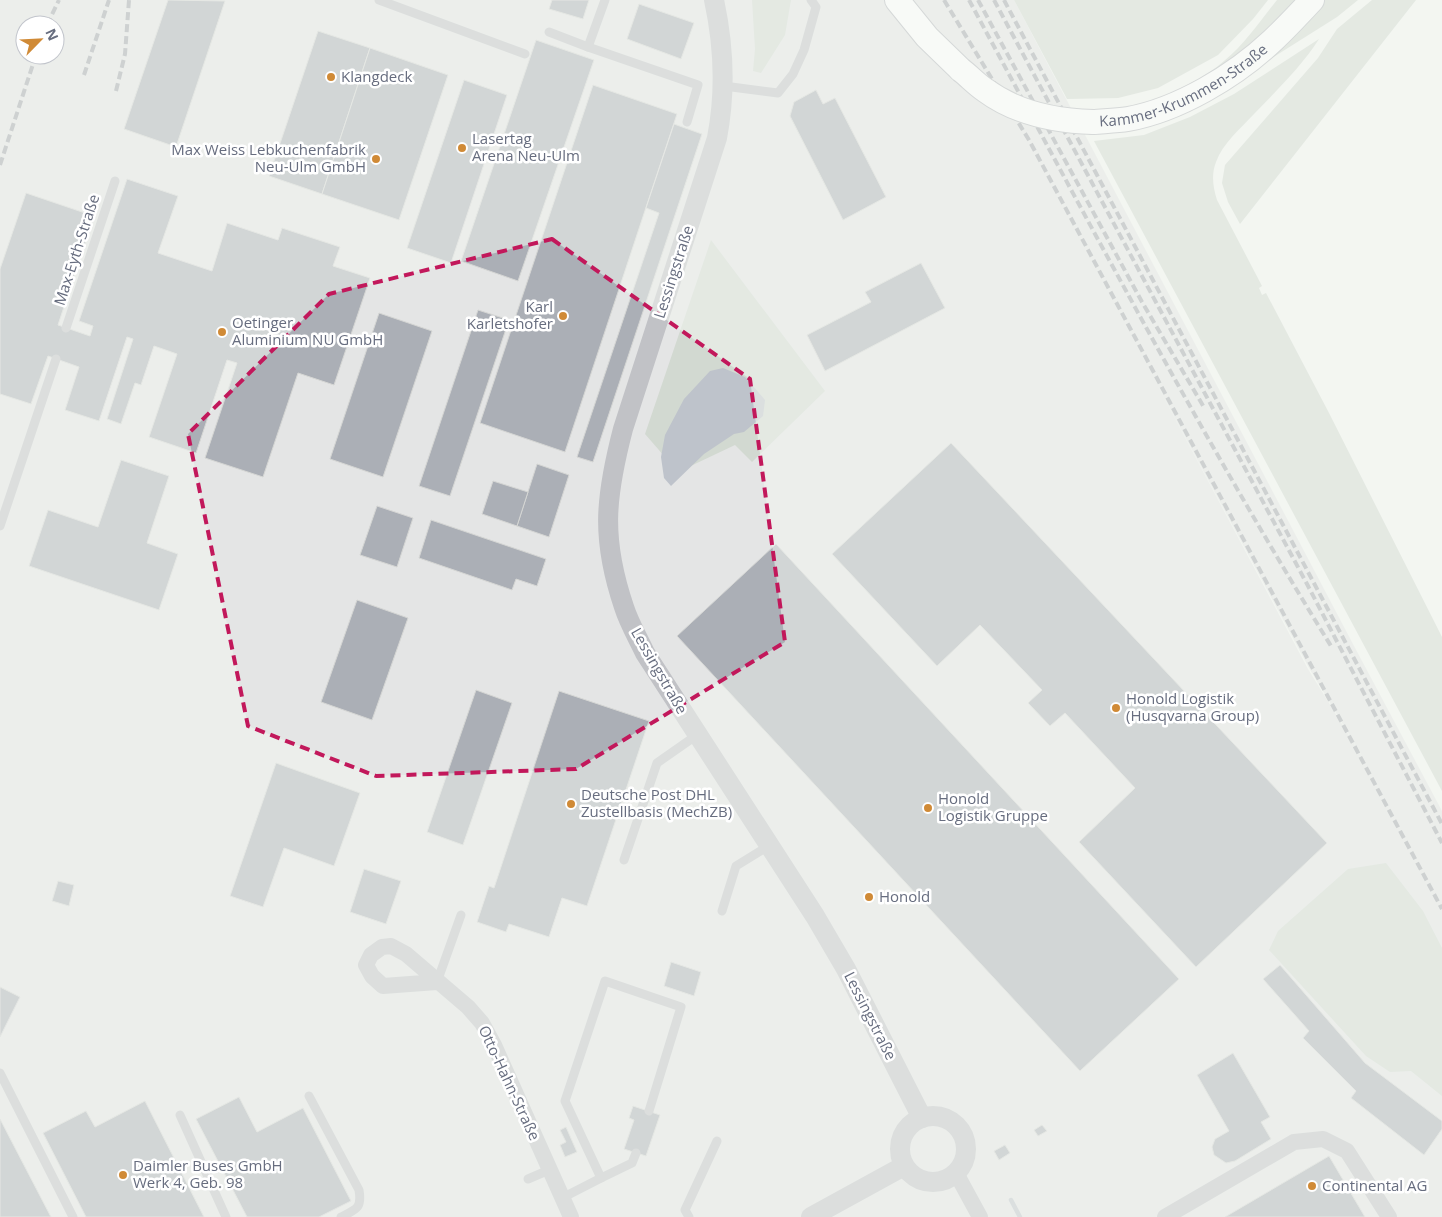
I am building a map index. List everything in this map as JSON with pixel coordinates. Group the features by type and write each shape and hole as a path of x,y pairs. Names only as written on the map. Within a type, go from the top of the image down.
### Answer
{"main road":[{"name":"Kammer-Krummen-Straße","path":"897,0 927,37 961,70 986,90 1023,110 1055,119 1073,122 1093,122 1128,119 1161,109 1199,93 1238,68 1271,42 1312,0"}],"street":[{"name":"Lessingstraße","path":"714,0 721,44 724,86 717,138 623,429 613,467 607,527 610,554 624,609 644,653 815,916 846,969 922,1118"},
{"name":"Otto-Hahn-Straße","path":"437,982 468,1007 482,1023 494,1045 571,1217"},
{"path":"932,1116 950,1122 958,1129 964,1143 965,1159 956,1173 942,1181 931,1182 916,1177 904,1166 901,1157 900,1148 906,1130 922,1118 932,1116"},
{"path":"1165,1217 1294,1142 1324,1140 1347,1151 1389,1217"},
{"path":"811,1217 904,1166"},
{"path":"956,1173 980,1217"}],"lane":[{"path":"379,0 525,54"},
{"path":"588,47 605,0"},
{"path":"724,86 778,93 793,74 804,50 816,7 811,0"},
{"path":"549,32 698,85 687,122"},
{"name":"Max-Eyth-Straße","path":"66,328 114,181"},
{"path":"0,526 56,359"},
{"path":"624,860 657,764 698,735"},
{"path":"722,911 736,866 770,845"},
{"path":"437,982 461,915"},
{"path":"601,1178 564,1101 605,981 681,1006 649,1111"},
{"path":"0,1073 73,1217"},
{"path":"310,1096 360,1190 361,1202 356,1210 341,1217"},
{"path":"180,1116 226,1217"},
{"path":"689,1217 685,1210 717,1141"},
{"path":"562,1198 632,1163 636,1153"},
{"path":"528,1179 549,1170"}],"highlighted area":[{"path":"552,239 750,379 785,642 576,769 376,776 248,726 188,434 329,294"}],"shaded area":[{"path":"0,0 1014,0 1442,811 1442,1217 0,1217","holes":["1155,381 1309,668 1368,766 1308,669"]},
{"path":"752,0 791,0 785,35 761,73 753,71 755,49"},
{"path":"1014,0 1268,0 1253,19 1218,55 1158,88 1118,98 1067,99"},
{"path":"1277,0 1300,0 1252,47 1193,85 1165,96 1203,76 1224,61 1246,40"},
{"path":"1325,0 1358,0 1337,17 1253,70"},
{"path":"1372,0 1416,0 1240,224 1228,202 1222,183 1225,165 1318,58 1337,29"},
{"path":"1319,39 1297,69 1232,136 1219,155 1214,167 1214,186 1217,200 1262,286 1259,288 1262,295 1266,293 1442,637 1442,791 1094,141 1144,135 1190,117 1234,94"},
{"path":"711,240 825,391 752,462 735,445 678,472 645,434"},
{"path":"723,368 745,377 765,400 763,416 744,432 734,434 704,454 671,486 664,478 661,457 665,435 684,399 710,371"},
{"path":"1386,863 1423,911 1442,948 1442,1096 1411,1071 1390,1072 1366,1056 1269,950 1278,931 1348,869"}],"building":[{"path":"168,0 225,1 176,147 124,129"},
{"path":"552,0 589,0 583,19 549,9"},
{"path":"639,4 694,23 681,59 627,39"},
{"path":"318,31 370,48 322,194 269,176"},
{"path":"536,40 594,60 518,281 461,261"},
{"name":"Max Weiss Lebkuchenfabrik Neu-Ulm GmbH","path":"370,48 448,75 399,220 322,194"},
{"path":"464,80 507,95 451,263 407,248"},
{"name":"Karl Karletshofer","path":"593,85 677,114 565,452 480,423"},
{"path":"816,90 823,104 835,98 886,197 843,220 790,116 794,102"},
{"path":"674,124 702,134 593,462 577,457 659,213 646,208"},
{"name":"Oetinger Aluminium NU GmbH","path":"127,179 178,196 158,253 212,271 227,223 278,240 282,228 340,247 333,266 370,278 334,385 298,373 263,477 205,458 237,363 227,360 196,453 149,437 177,354 154,346 141,385 135,383 121,424 107,419 133,339 127,337 99,421 65,410 79,367 48,356 31,404 0,394 0,269 26,193 94,216 58,325 90,336 93,326 79,321"},
{"path":"921,263 945,308 825,371 807,335 871,302 865,292"},
{"path":"478,310 509,320 450,496 419,486"},
{"path":"379,313 432,331 383,477 330,459"},
{"name":"Honold Logistik (Husqvarna Group)","path":"951,443 1327,843 1196,967 1079,842 1135,788 1065,713 1050,726 1028,703 1042,690 980,625 937,666 832,554"},
{"path":"121,460 169,476 147,543 178,554 159,610 29,566 48,510 98,527"},
{"path":"537,464 569,475 549,537 517,526"},
{"path":"493,481 528,492 517,526 482,514"},
{"path":"377,506 413,518 397,567 360,555"},
{"path":"431,520 546,559 537,586 516,579 512,590 419,558"},
{"name":"Honold Logistik Gruppe","path":"776,544 1179,979 1080,1071 677,636"},
{"path":"357,600 408,618 372,720 321,702"},
{"path":"476,690 512,703 463,845 427,832"},
{"name":"Deutsche Post DHL Zustellbasis (MechZB)","path":"559,691 649,721 587,906 562,898 549,937 509,924 506,932 477,922 489,886 494,888"},
{"path":"276,763 360,793 334,866 284,848 263,907 230,896"},
{"path":"364,869 401,881 386,924 350,912"},
{"path":"58,881 74,885 69,906 52,901"},
{"path":"671,962 701,972 694,996 664,986"},
{"path":"1280,965 1365,1063 1442,1121 1442,1129 1424,1155 1351,1098 1356,1091 1303,1038 1309,1031 1263,979"},
{"path":"0,987 20,997 0,1037"},
{"path":"1233,1053 1270,1117 1261,1122 1271,1139 1235,1161 1226,1163 1214,1155 1212,1147 1215,1139 1229,1131 1197,1075"},
{"path":"239,1097 257,1132 303,1108 351,1201 319,1217 247,1217 196,1119"},
{"name":"Daimler Buses GmbH Werk 4, Geb. 98","path":"145,1101 204,1217 86,1217 43,1133 86,1111 95,1127"},
{"path":"633,1106 660,1115 646,1156 624,1149 634,1120 629,1118"},
{"path":"0,1119 51,1217 0,1217"},
{"path":"1042,1125 1047,1131 1038,1136 1034,1130"},
{"path":"566,1127 577,1152 565,1157 560,1145 566,1142 560,1130"},
{"path":"1005,1145 1010,1153 999,1160 994,1151"},
{"name":"Continental AG","path":"1329,1156 1365,1217 1225,1217"}],"waterway":[{"path":"1011,1200 1020,1217"}],"railway":[{"path":"52,15 59,0"},
{"path":"84,75 109,0"},
{"path":"116,91 125,54 129,0"},
{"path":"944,0 1029,140 1442,909"},
{"path":"969,0 1190,407 1331,646"},
{"path":"978,0 1142,302 1205,409"},
{"path":"994,0 1307,584 1442,843"},
{"path":"1004,0 1442,824"},
{"path":"0,165 33,65"}],"place":[{"name":"Klangdeck","path":"331,77"},
{"name":"Lasertag Arena Neu-Ulm","path":"462,148"},
{"name":"Max Weiss Lebkuchenfabrik Neu-Ulm GmbH","path":"376,159"},
{"name":"Karl Karletshofer","path":"563,316"},
{"name":"Oetinger Aluminium NU GmbH","path":"222,332"},
{"name":"Honold Logistik (Husqvarna Group)","path":"1116,708"},
{"name":"Deutsche Post DHL Zustellbasis (MechZB)","path":"571,804"},
{"name":"Honold Logistik Gruppe","path":"928,808"},
{"name":"Honold","path":"869,897"},
{"name":"Daimler Buses GmbH Werk 4, Geb. 98","path":"123,1175"},
{"name":"Continental AG","path":"1312,1186"}]}
